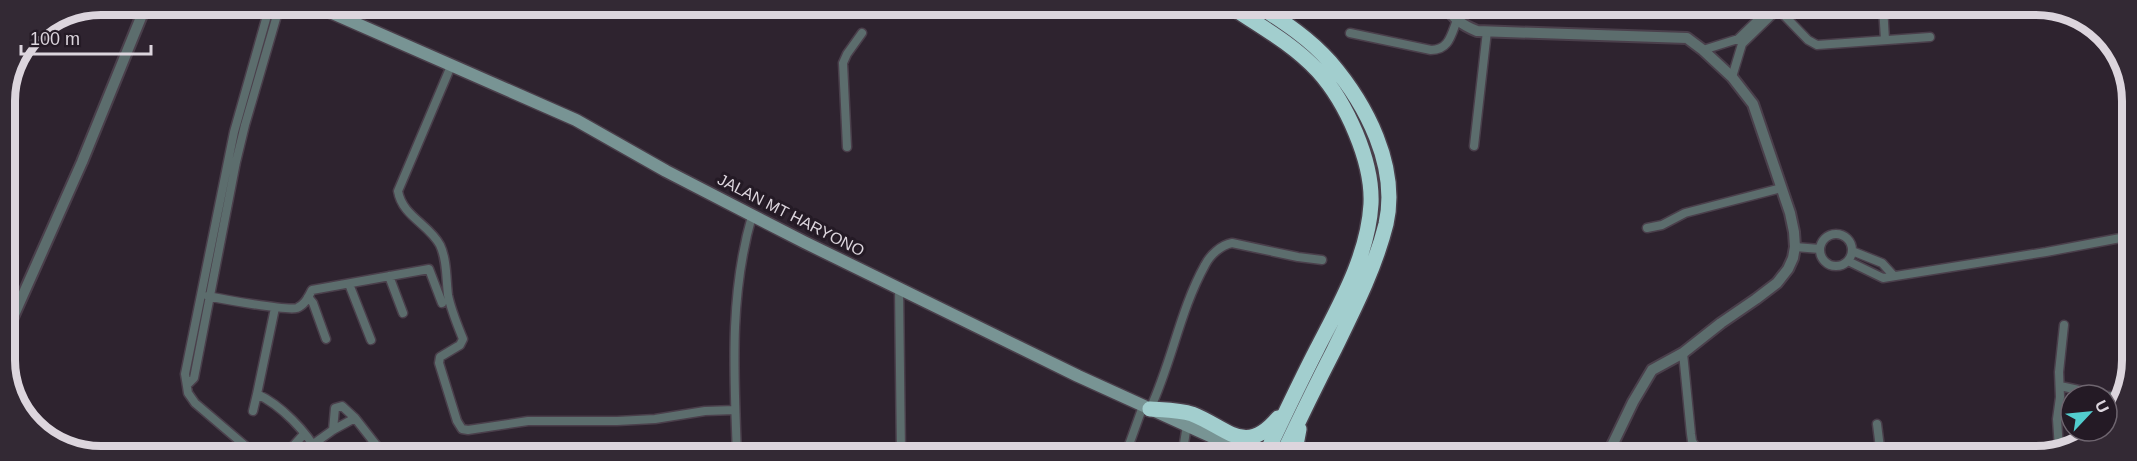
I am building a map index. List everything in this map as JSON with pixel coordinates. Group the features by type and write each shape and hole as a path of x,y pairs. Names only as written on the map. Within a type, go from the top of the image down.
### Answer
{"highway":[{"path":"1243,15 1294,49 1318,72 1342,103 1360,141 1365,162 1371,201 1368,254"},
{"path":"1272,15 1302,36 1329,61 1355,95 1374,131 1386,167 1388,197 1386,223 1348,288 1295,409 1285,446"},
{"path":"1147,407 1191,414 1236,436 1250,438 1263,434 1295,409"},
{"path":"1271,446 1295,409"},
{"path":"1295,409 1296,446"}],"main road":[{"name":"JALAN MT HARYONO","path":"351,15 451,66 576,120 752,216 1040,358 1232,446"}],"street":[{"path":"15,313 82,162 142,15"},
{"path":"245,446 195,403 188,393 187,385 194,378 234,132 267,15"},
{"path":"225,196 277,15"},
{"path":"1453,15 1467,28 1487,31 1687,38 1732,77 1753,104 1794,232 1793,258 1777,283 1683,353 1662,363 1647,377 1612,446"},
{"path":"1703,50 1738,39 1763,15"},
{"path":"1732,77 1742,44 1772,15"},
{"path":"1784,15 1812,43 1817,45 1930,37"},
{"path":"1884,15 1885,40"},
{"path":"1350,33 1439,50 1446,46 1457,20"},
{"path":"1474,146 1487,31"},
{"path":"847,147 843,63 862,33"},
{"path":"451,66 398,191 405,208 431,232 442,251 451,307 463,339 460,345 440,357 439,363 457,421 462,429 468,430 528,420 626,420 735,410"},
{"path":"1647,228 1662,225 1685,213 1781,188"},
{"path":"737,446 735,303 740,262 752,216"},
{"path":"1837,234 1848,240 1852,251 1848,261 1839,266 1830,265 1822,258 1820,249 1826,238 1837,234"},
{"path":"1848,261 1883,278 2122,238"},
{"path":"1129,446 1206,262 1217,249 1224,244 1232,243 1322,260"},
{"path":"1795,247 1820,249"},
{"path":"1852,251 1882,264 1893,275"},
{"path":"207,295 275,308 293,309 299,307 312,291 429,269 442,303"},
{"path":"389,276 403,313"},
{"path":"349,284 371,340"},
{"path":"899,288 901,446"},
{"path":"308,297 313,303 326,339"},
{"path":"253,411 275,308"},
{"path":"2060,383 2064,325"},
{"path":"1683,353 1691,434 1695,446"},
{"path":"257,394 282,412 313,444"},
{"path":"2059,397 2059,442"},
{"path":"333,430 336,407 342,406 355,418 376,446"},
{"path":"310,446 355,418"},
{"path":"1877,424 1880,446"},
{"path":"1184,446 1187,425"},
{"path":"293,446 304,434"}]}
